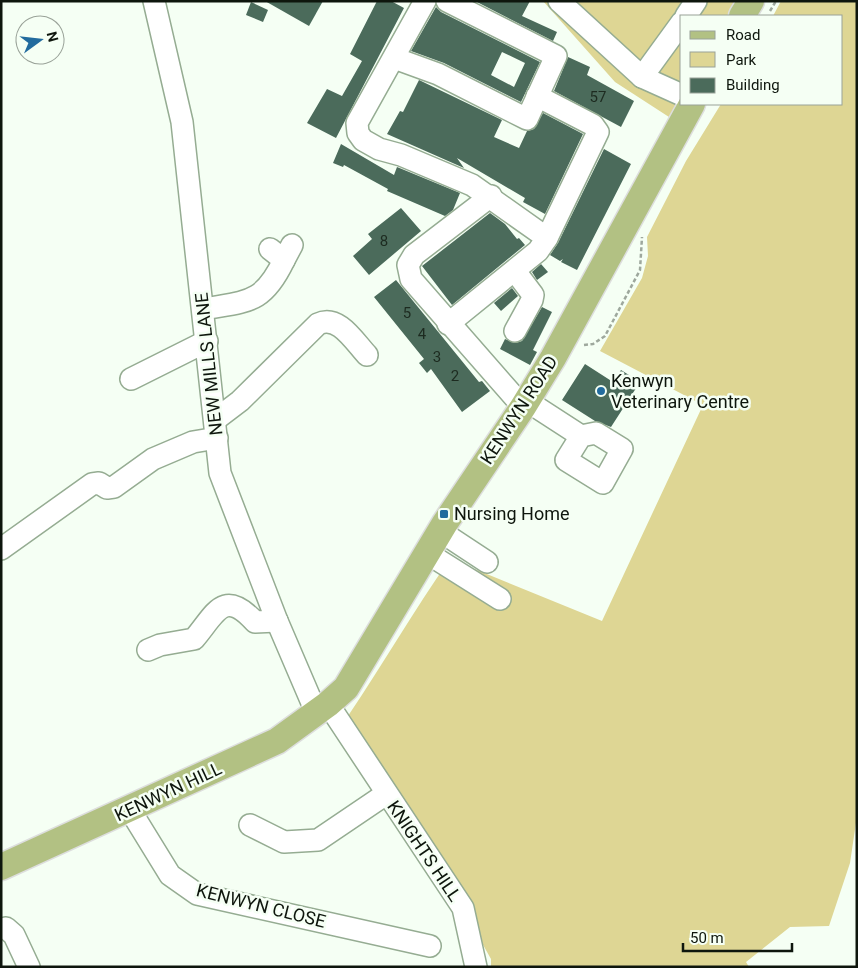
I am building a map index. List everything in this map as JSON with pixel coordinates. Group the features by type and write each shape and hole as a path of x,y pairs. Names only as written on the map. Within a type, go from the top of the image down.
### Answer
{"main road":[{"path":"743,15 751,1"},
{"name":"KENWYN ROAD","path":"322,708 346,688 433,542 525,404 604,268 653,172 691,105"},
{"name":"KENWYN HILL","path":"1,867 130,810 277,741 322,708"}],"street":[{"name":"NEW MILLS LANE","path":"154,1 182,122 204,308 220,473 277,621 322,708"},
{"path":"425,1 358,123 358,133 363,140 380,149 402,155 472,185 491,196 547,238"},
{"path":"394,58 438,74 527,118 556,56 447,1"},
{"path":"559,1 642,77 680,94"},
{"path":"687,15 696,1"},
{"path":"642,77 680,25"},
{"path":"448,324 516,271 538,251 547,238 598,132 593,125 538,96"},
{"path":"464,216 472,185"},
{"path":"491,196 414,255 408,265 412,279 448,324 525,404 581,436"},
{"path":"204,308 248,300 262,293 273,283 282,251"},
{"path":"515,331 532,300 532,295 516,271"},
{"path":"1,549 92,484 99,483 107,488 114,487 153,459 193,442 216,429 240,401 318,324 326,320 335,322 367,355"},
{"path":"131,380 207,341"},
{"path":"433,542 487,562"},
{"path":"433,542 500,599"},
{"path":"148,650 160,645 194,639 210,617 222,608 235,605 244,610 255,622 277,621"},
{"name":"KNIGHTS HILL","path":"322,708 386,794 463,908 476,967"},
{"name":"KNIGHTS HILL","path":"250,825 284,842 318,840 386,794"},
{"name":"KENWYN CLOSE","path":"130,810 170,875 197,894 430,946"},
{"path":"6,928 14,935 29,967"}],"path":[{"path":"768,15 776,1"},
{"path":"564,338 581,346 593,344 605,336 640,270 642,236 645,229"}],"green space":[{"path":"543,1 737,1 730,15 680,15 680,102 669,117 615,82"},
{"path":"781,1 857,1 857,816 850,863 829,926 790,927 746,962 749,967 491,967 491,959 393,785 348,716 450,559 602,621 703,405 600,351 642,278 648,256 647,237 686,161 720,105 843,105 843,15 774,15"}],"building":[{"path":"265,1 323,1 309,26"},
{"path":"377,1 391,1 404,8 336,138 307,123 327,89 342,96 362,61 350,54"},
{"path":"475,1 530,1 522,16 557,32 553,41"},
{"path":"251,2 268,10 263,22 246,15"},
{"path":"436,7 441,12 540,62 521,102 444,63 411,51","holes":["502,52 525,63 514,87 491,75"]},
{"path":"568,57 590,67 587,75 634,101 621,127 554,91"},
{"path":"419,80 502,120 494,137 519,148 527,131 534,129 543,113 583,134 545,214 523,202 525,198 457,158 464,168 387,134 400,111 403,112"},
{"path":"341,144 394,175 397,167 460,193 453,210 445,216 387,191 388,189 344,165 343,167 333,163"},
{"path":"604,149 631,164 577,270 561,262 563,259 560,261 550,255 558,243"},
{"path":"401,208 421,231 369,275 353,256 372,239 368,234"},
{"path":"490,213 505,224 517,239 519,238 525,245 452,305 422,266"},
{"path":"541,264 548,272 537,280 532,272"},
{"path":"396,280 479,382 482,381 490,391 462,412 431,369 427,373 419,363 424,359 374,297"},
{"path":"512,288 518,296 501,311 494,303"},
{"path":"542,307 552,312 533,350 537,352 530,365 500,349 505,339 515,343 522,341"},
{"name":"Kenwyn Veterinary Centre","path":"585,364 613,382 621,370 640,382 611,427 595,421 562,400"}],"place":[{"name":"Kenwyn Veterinary Centre","path":"601,391"},
{"name":"Nursing Home","path":"444,514"}]}
